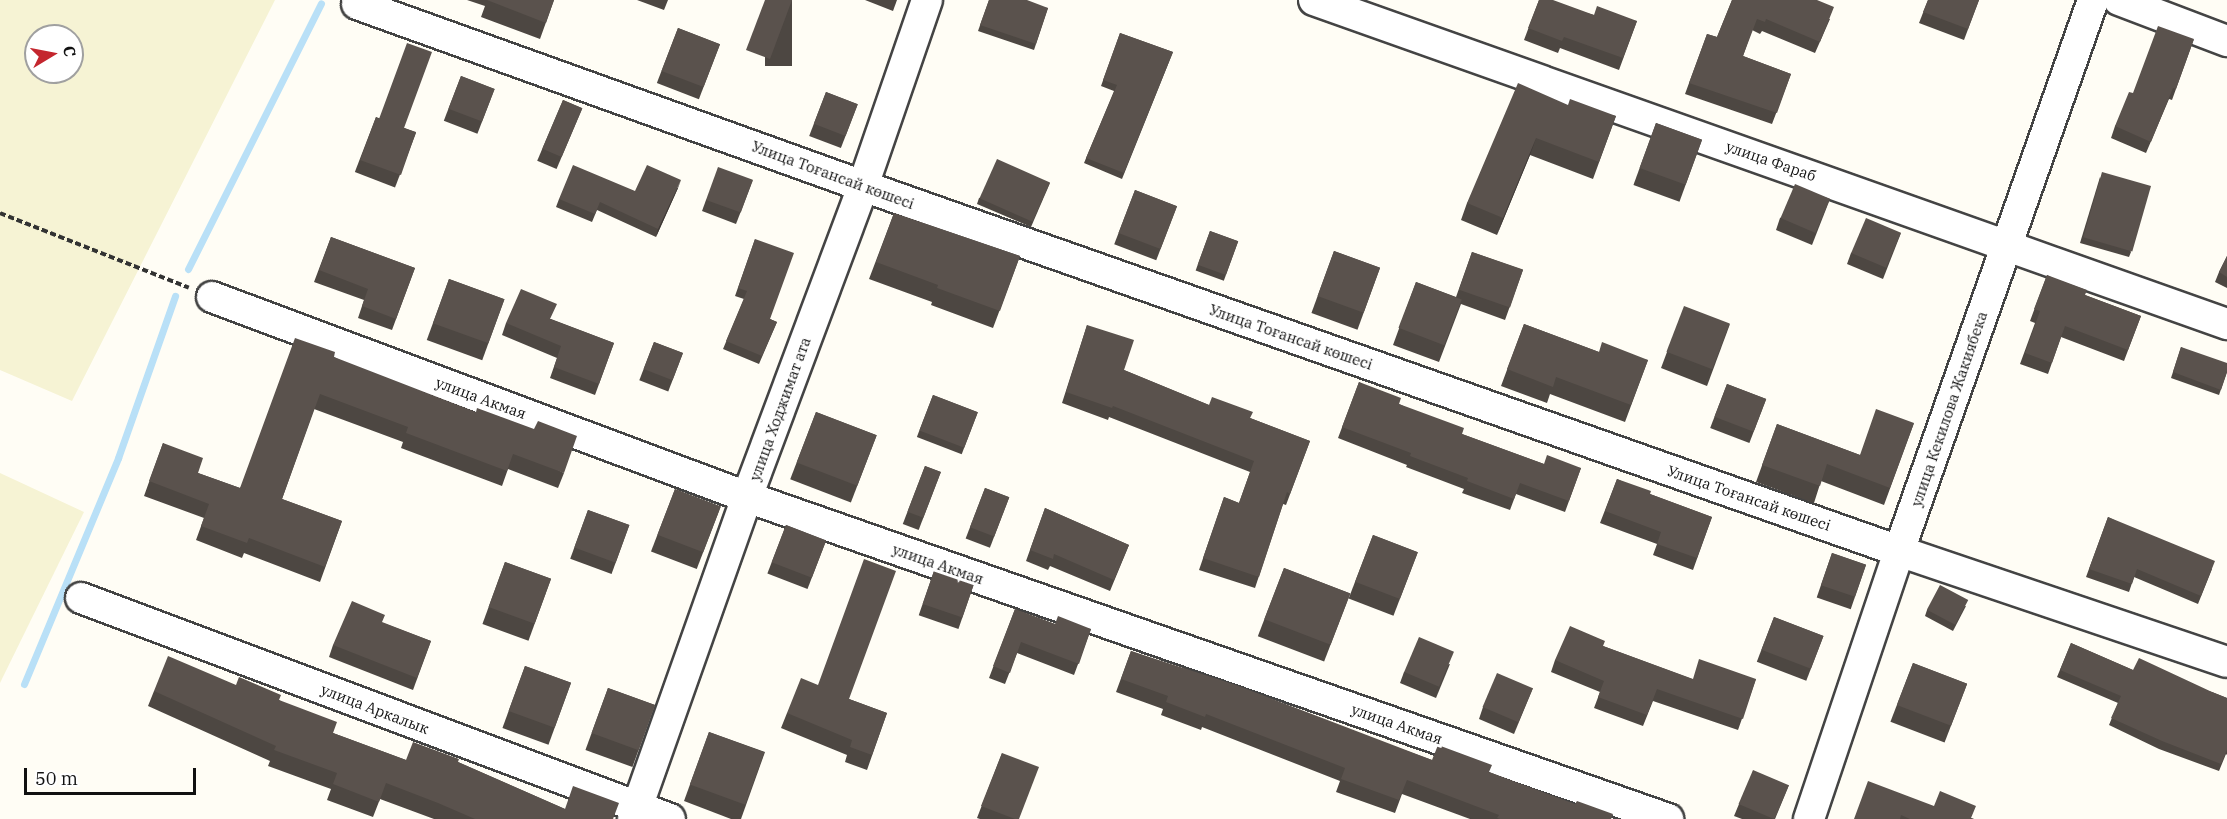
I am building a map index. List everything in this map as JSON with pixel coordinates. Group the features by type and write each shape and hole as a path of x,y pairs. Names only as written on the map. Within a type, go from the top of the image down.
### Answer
{"street":[{"name":"улица Ходжимат ата","path":"635,813 747,497 863,186 927,0"},
{"name":"улица Фараб","path":"1314,0 2227,324"},
{"name":"улица Кекилова Жакиябека","path":"1809,819 1899,551 2093,0"},
{"path":"2119,0 2227,41"},
{"name":"Улица Тоғансай көшесі","path":"357,4 863,186 1899,551 2227,662"},
{"name":"улица Акмая","path":"212,297 747,497 1668,819"},
{"name":"улица Аркалык","path":"81,598 635,813 670,819"}],"path":[{"path":"0,213 212,297"}],"shaded area":[{"path":"0,0 275,0 72,401 0,370"},
{"path":"0,473 84,512 0,683"}],"building":[{"path":"487,0 554,0 546,23"},
{"path":"765,0 792,0 770,59 746,50"},
{"path":"989,0 1027,0 1048,8 1036,44 980,25"},
{"path":"1539,0 1553,0 1594,15 1597,6 1637,21 1623,58 1564,37 1562,41 1528,28"},
{"path":"1732,0 1817,0 1834,7 1820,42 1766,19 1765,22 1757,19 1743,56 1791,74 1777,113 1689,83 1707,34 1717,37"},
{"path":"1928,0 1979,0 1968,29 1923,12"},
{"path":"2158,26 2194,39 2176,89 2173,88 2151,142 2115,126 2129,92 2133,93"},
{"path":"678,28 720,44 704,87 662,71"},
{"path":"1120,33 1173,52 1124,173 1086,158 1117,85 1103,80"},
{"path":"407,43 432,52 404,128 416,132 401,175 360,160 376,117 379,119"},
{"path":"461,76 495,89 482,122 448,109"},
{"path":"1518,83 1568,105 1570,99 1616,116 1599,162 1536,138 1503,218 1467,203"},
{"path":"826,92 858,104 846,136 814,124"},
{"path":"563,100 582,108 562,157 542,149"},
{"path":"1656,123 1702,140 1686,185 1640,168"},
{"path":"997,159 1050,183 1032,222 980,198"},
{"path":"573,165 635,191 647,165 681,180 658,229 600,202 595,214 559,199"},
{"path":"718,167 753,180 741,213 706,200"},
{"path":"2102,172 2151,186 2132,251 2083,237"},
{"path":"1795,184 1830,199 1816,233 1781,218"},
{"path":"1135,190 1177,206 1161,249 1119,233"},
{"path":"894,213 1020,256 1000,311 876,262"},
{"path":"1866,218 1901,233 1886,268 1851,253"},
{"path":"1210,231 1238,241 1226,275 1198,265"},
{"path":"331,237 415,268 396,319 362,306 368,289 319,270"},
{"path":"755,239 794,253 770,319 777,322 762,356 726,341 747,291 738,288"},
{"path":"1334,251 1380,268 1364,313 1318,296"},
{"path":"1472,252 1523,270 1510,307 1459,290"},
{"path":"2227,256 2227,277 2219,272"},
{"path":"2047,275 2087,290 2085,295 2141,316 2128,350 2065,326 2052,363 2025,353 2040,311 2034,309"},
{"path":"449,279 504,299 488,343 433,323"},
{"path":"1416,282 1462,300 1444,345 1398,328"},
{"path":"521,289 557,304 550,319 614,343 599,384 554,367 561,346 506,323"},
{"path":"1684,306 1730,324 1712,369 1666,352"},
{"path":"1524,324 1599,352 1602,342 1648,360 1631,405 1556,377 1553,387 1507,369"},
{"path":"1087,325 1134,340 1124,370 1209,405 1212,397 1253,412 1250,418 1310,441 1290,494 1287,492 1259,577 1203,558 1224,497 1239,503 1254,461 1113,406 1112,408 1066,392"},
{"path":"295,338 335,352 334,357 476,412 477,408 534,429 538,421 577,436 564,473 513,454 507,471 406,433 408,427 320,394 282,499 342,521 325,567 249,538 247,543 201,526 209,504 149,481 163,443 203,458 198,473 240,488"},
{"path":"654,342 683,353 673,380 644,369"},
{"path":"2181,347 2227,363 2227,372 2221,390 2173,372"},
{"path":"1359,382 1401,398 1399,404 1464,428 1462,434 1544,464 1547,455 1581,468 1569,501 1520,483 1514,499 1467,481 1468,478 1410,456 1411,453 1342,427"},
{"path":"1727,384 1766,399 1754,432 1714,417"},
{"path":"933,395 978,412 964,448 919,430"},
{"path":"1876,409 1914,423 1890,488 1827,464 1820,486 1762,465 1777,424 1860,455"},
{"path":"816,412 877,435 857,486 797,462"},
{"path":"925,466 941,472 923,518 907,512"},
{"path":"1617,479 1712,517 1697,558 1657,544 1661,532 1605,511"},
{"path":"985,488 1009,497 994,537 970,527"},
{"path":"675,489 721,507 703,552 657,535"},
{"path":"1045,508 1129,545 1114,580 1054,554 1053,559 1030,550"},
{"path":"588,510 629,525 616,563 574,548"},
{"path":"2108,517 2215,561 2201,596 2137,569 2132,584 2089,569"},
{"path":"786,525 826,540 812,578 772,562"},
{"path":"1373,535 1418,552 1400,599 1355,582"},
{"path":"1832,553 1866,565 1855,597 1821,585"},
{"path":"864,559 896,571 849,699 887,713 872,755 850,747 852,740 787,713 801,678 818,685"},
{"path":"505,562 551,579 535,624 489,607"},
{"path":"935,568 975,582 962,618 923,604"},
{"path":"1284,568 1350,593 1331,645 1264,619"},
{"path":"1940,585 1968,600 1955,625 1927,610"},
{"path":"352,601 385,615 382,622 431,641 417,678 333,645"},
{"path":"1015,609 1055,624 1058,616 1091,629 1079,664 1021,642 1010,673 993,666"},
{"path":"1774,617 1823,636 1811,669 1761,650"},
{"path":"1570,626 1605,641 1603,646 1693,679 1699,659 1756,679 1743,719 1657,689 1647,715 1598,697 1604,681 1555,660"},
{"path":"1419,637 1454,652 1439,687 1404,672"},
{"path":"2071,643 2133,670 2139,658 2227,698 2227,750 2221,764 2111,718 2121,696 2060,670"},
{"path":"1131,651 1236,685 1432,760 1438,745 1492,765 1489,772 1575,804 1577,801 1613,814 1611,819 1500,819 1497,818 1499,815 1407,780 1399,800 1341,779 1345,768 1206,714 1205,717 1166,702 1168,696 1121,679"},
{"path":"168,656 236,685 239,677 281,695 279,700 337,722 333,733 406,760 413,742 459,759 458,762 565,809 573,786 619,803 613,819 475,819 386,783 379,802 333,784 337,773 274,750 276,746 154,691"},
{"path":"1913,663 1967,684 1951,726 1897,705"},
{"path":"525,666 571,683 555,728 509,711"},
{"path":"1497,673 1533,688 1518,722 1483,707"},
{"path":"608,688 655,705 639,750 592,733"},
{"path":"709,732 764,752 745,805 690,785"},
{"path":"1002,753 1039,767 1019,819 981,806"},
{"path":"1753,770 1789,785 1775,819 1739,804"},
{"path":"1868,781 1934,806 1940,791 1976,806 1971,818 1974,819 1910,819 1901,815 1900,819 1854,819"}],"waterway":[{"path":"188,269 321,3"},
{"path":"24,684 118,458 175,296"}]}
